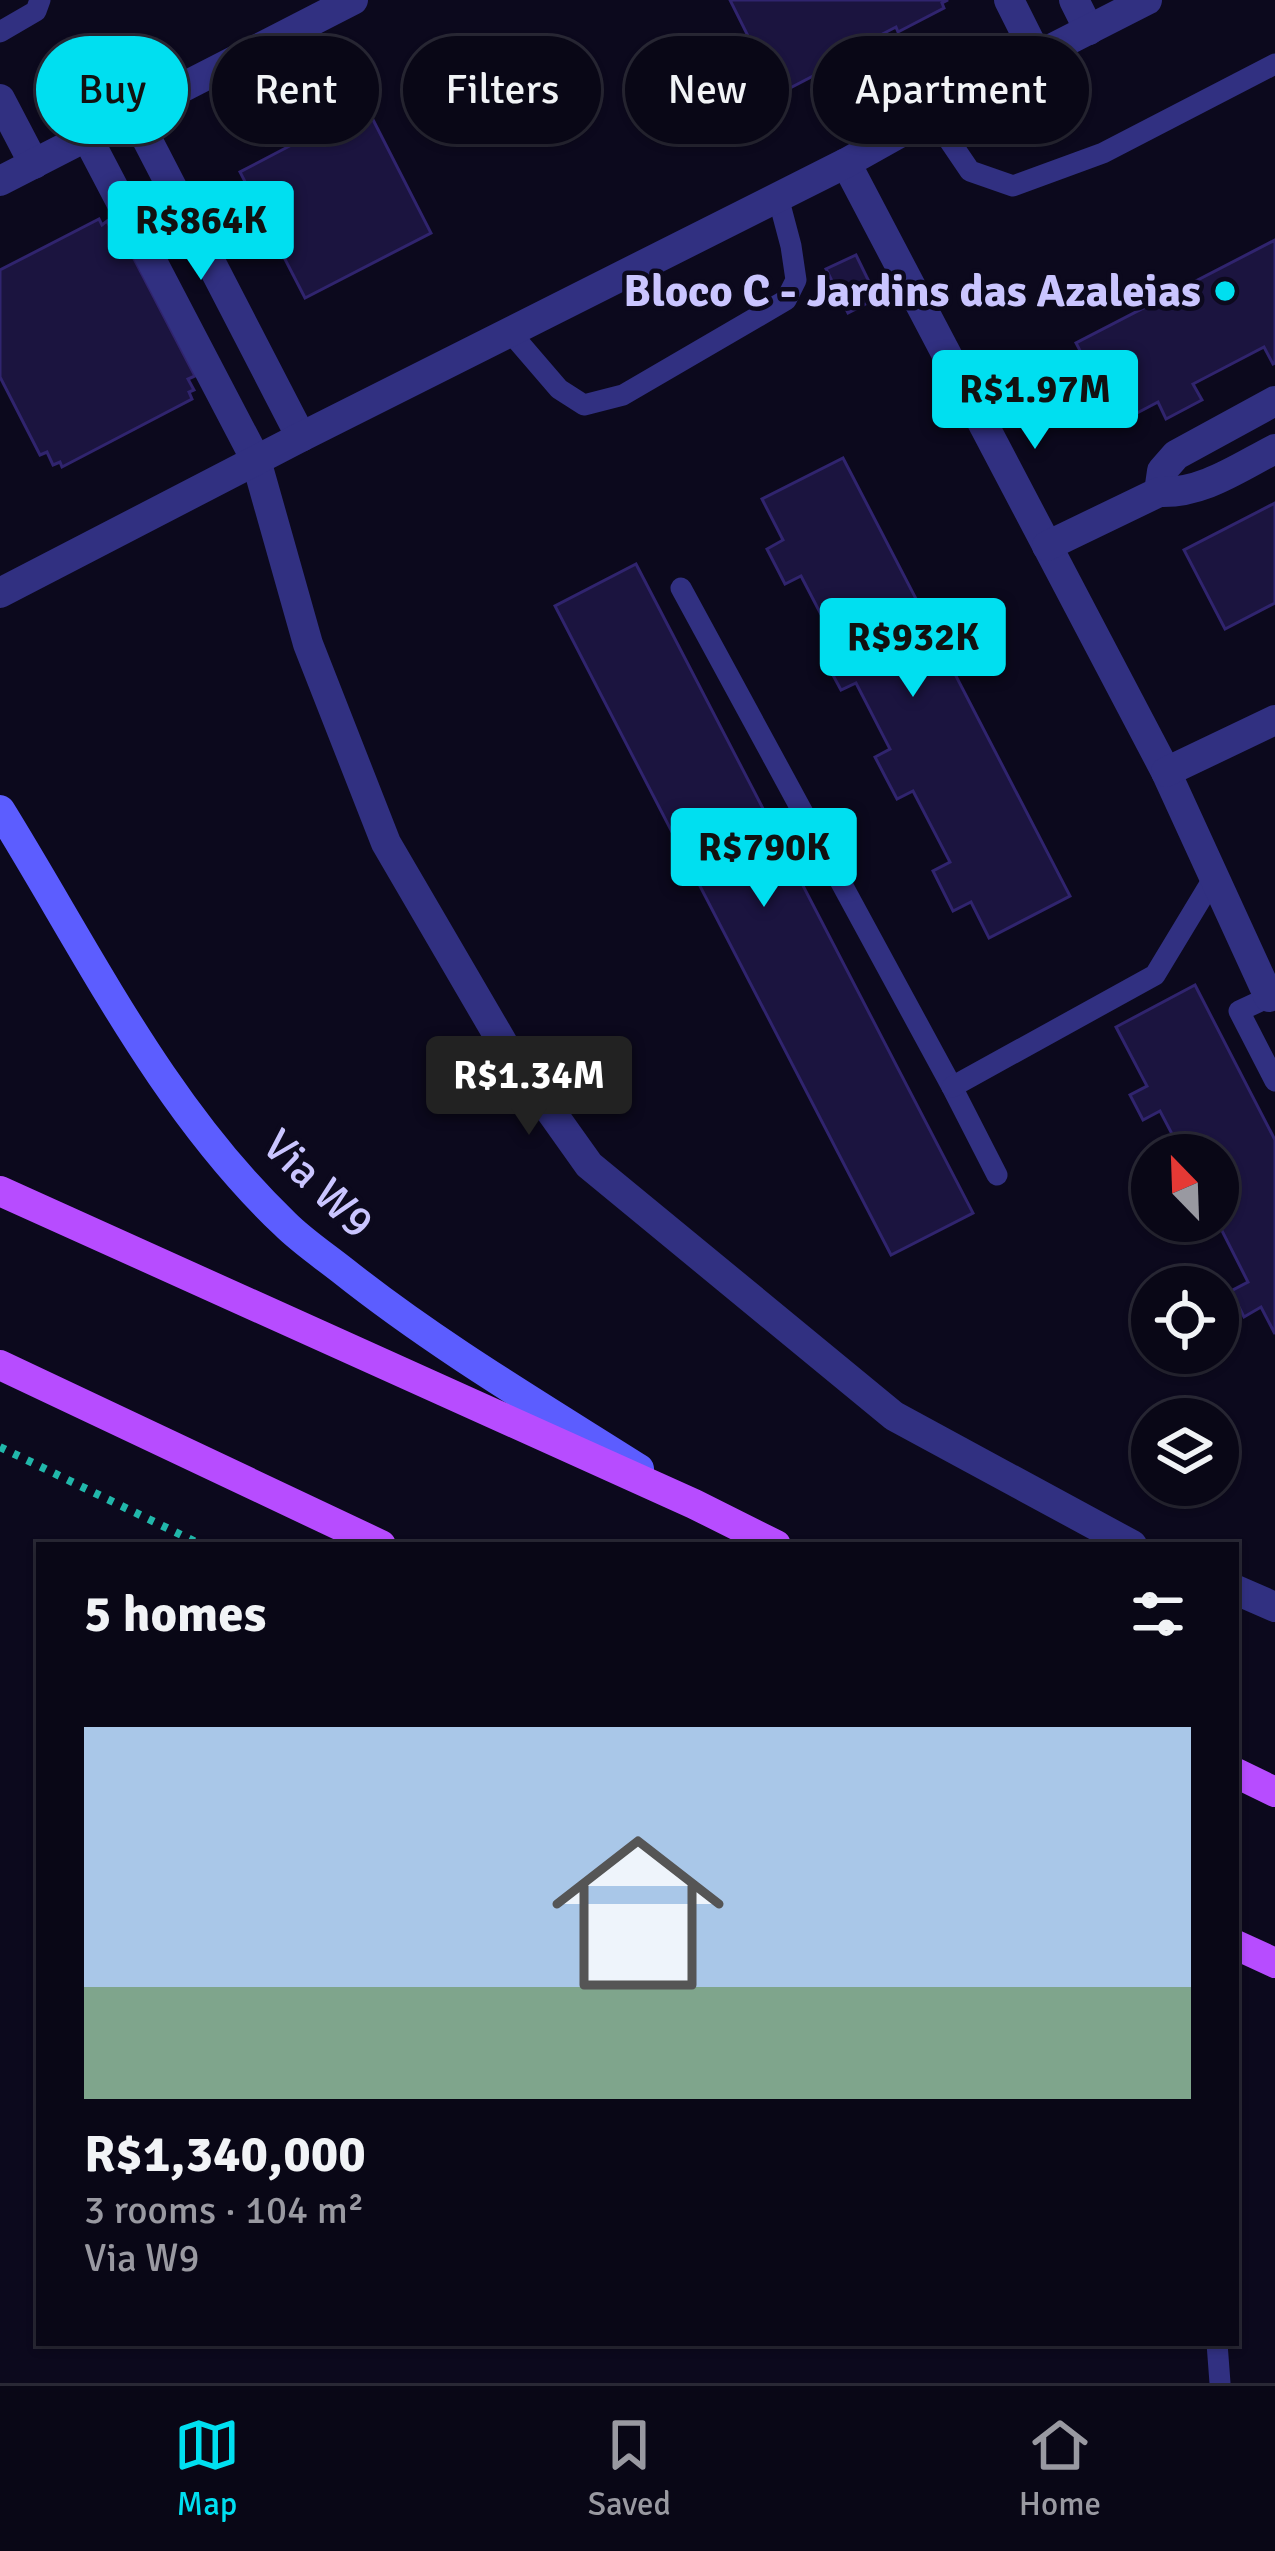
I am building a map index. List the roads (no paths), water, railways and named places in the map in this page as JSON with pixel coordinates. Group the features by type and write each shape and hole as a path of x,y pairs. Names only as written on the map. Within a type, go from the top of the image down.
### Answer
{"main road":[{"path":"0,1191 770,1542"},
{"path":"0,1365 375,1542"},
{"path":"1239,1774 1275,1792"},
{"path":"1239,1946 1275,1963"}],"street":[{"path":"188,87 353,0"},
{"path":"1010,0 1027,36"},
{"path":"1074,0 1089,30"},
{"path":"1077,36 1147,0"},
{"path":"0,99 34,164"},
{"path":"0,182 73,144"},
{"path":"91,144 256,460 308,644 386,843 505,1047 589,1165 893,1416 1126,1542"},
{"path":"149,144 301,437"},
{"path":"0,593 880,144"},
{"path":"846,163 1166,772 1269,997"},
{"path":"1159,492 1162,471 1176,455 1275,401"},
{"path":"1047,546 1159,492 1198,488 1275,449"},
{"path":"1166,772 1275,720"},
{"name":"Via W9","path":"0,810 127,1025 198,1128 285,1225 401,1317 694,1504"},
{"path":"1239,1591 1275,1607"}],"lane":[{"path":"0,32 36,11 40,0"},
{"path":"952,144 970,170 1012,186 1103,153 1275,64"},
{"path":"510,332 559,389 584,405 623,394 786,300 796,280 778,197"},
{"path":"681,588 997,1175"},
{"path":"952,1087 1155,975 1213,879"},
{"path":"1269,997 1239,1011 1275,1082"},
{"path":"1217,2346 1220,2383"}],"place":[{"name":"Bloco C - Jardins das Azaleias","path":"1225,291"}]}
